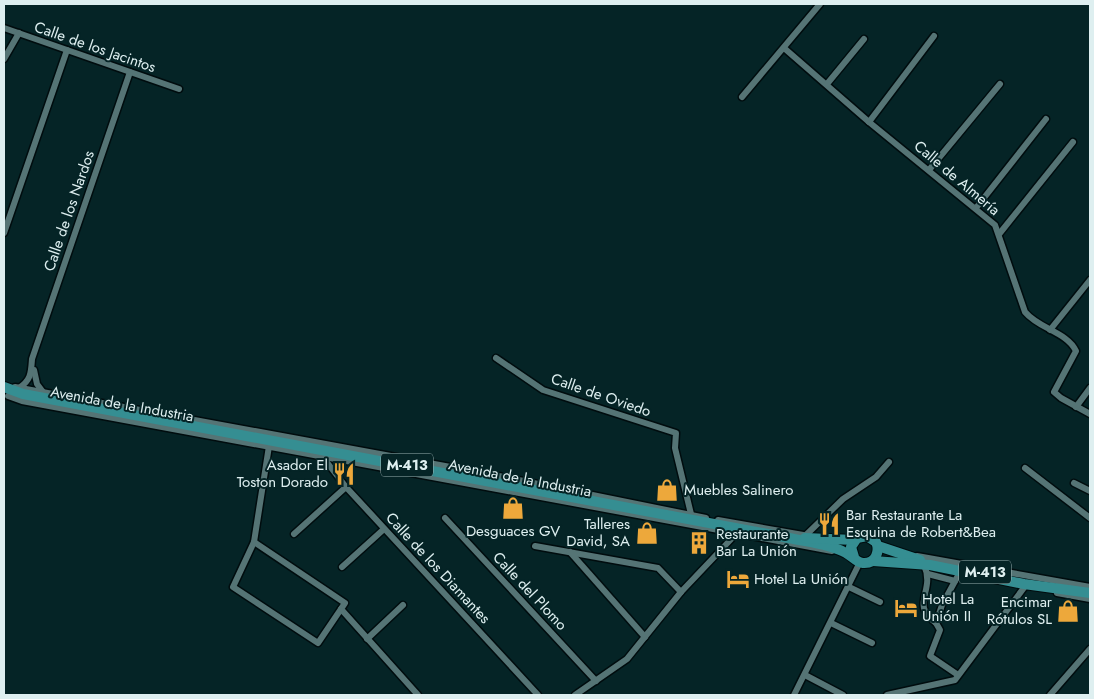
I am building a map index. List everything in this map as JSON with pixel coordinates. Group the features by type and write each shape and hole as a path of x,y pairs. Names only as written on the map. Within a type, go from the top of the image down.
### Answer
{"main road":[{"name":"Avenida de la Industria","path":"5,391 21,391 790,538 838,550 855,558"},
{"name":"M-413","path":"855,540 867,536 876,542 878,546 902,554 1090,594"},
{"name":"Avenida de la Industria","path":"790,538 855,540"},
{"path":"855,540 851,547 855,558"},
{"path":"873,560 878,552 878,546"},
{"name":"M-413","path":"855,558 958,576 1068,589"}],"street":[{"path":"742,97 820,4"},
{"name":"Calle de los Jacintos","path":"4,28 179,89"},
{"path":"4,59 19,33"},
{"path":"869,122 934,36"},
{"path":"827,84 864,39"},
{"name":"Calle de Almería","path":"784,48 869,122 996,225 1026,312 1033,321 1069,341 1076,351 1054,392 1090,414"},
{"path":"4,233 67,50"},
{"name":"Calle de los Nardos","path":"21,391 29,378 32,359 130,72"},
{"path":"930,170 1000,84"},
{"path":"976,208 1046,119"},
{"path":"1000,232 1073,142"},
{"path":"1050,330 1090,280"},
{"name":"Calle de Oviedo","path":"496,358 543,390 676,434 674,448 691,514"},
{"path":"32,359 37,384 43,392"},
{"path":"1076,407 1090,388"},
{"name":"Avenida de la Industria","path":"5,391 22,401 269,446 855,558"},
{"name":"Avenida de la Industria","path":"21,391 43,392 494,475 820,538"},
{"path":"254,542 345,603 318,643 233,587 254,542 269,446"},
{"name":"Calle de los Diamantes","path":"322,456 346,487 538,695"},
{"path":"806,535 843,499 876,477 889,462"},
{"path":"1025,468 1090,518"},
{"path":"1074,483 1090,491"},
{"path":"294,534 346,487"},
{"name":"Calle del Plomo","path":"445,518 596,681"},
{"path":"342,567 384,529"},
{"path":"575,695 627,659 681,592 735,535"},
{"path":"535,546 658,568 681,592"},
{"path":"570,552 645,637"},
{"path":"902,554 1090,587"},
{"path":"794,695 849,587 855,558"},
{"path":"926,570 922,608 940,630 930,656 958,675"},
{"path":"936,623 942,605 958,576"},
{"path":"887,695 955,680 1024,584 1090,600"},
{"path":"849,587 880,602"},
{"path":"367,639 404,605"},
{"path":"341,609 418,695"},
{"path":"831,623 872,643"},
{"path":"1050,695 1090,649"},
{"path":"805,675 844,695"}],"place":[{"name":"Asador El Toston Dorado","path":"344,474"},
{"name":"Muebles Salinero","path":"667,490"},
{"name":"Desguaces GV","path":"513,508"},
{"name":"Bar Restaurante La Esquina de Robert&Bea","path":"829,524"},
{"name":"Talleres David, SA","path":"647,533"},
{"name":"Restaurante Bar La Unión","path":"699,543"},
{"name":"Hotel La Unión","path":"738,579"},
{"name":"Hotel La Unión II","path":"906,608"},
{"name":"Encimar Rótulos SL","path":"1068,611"}]}
